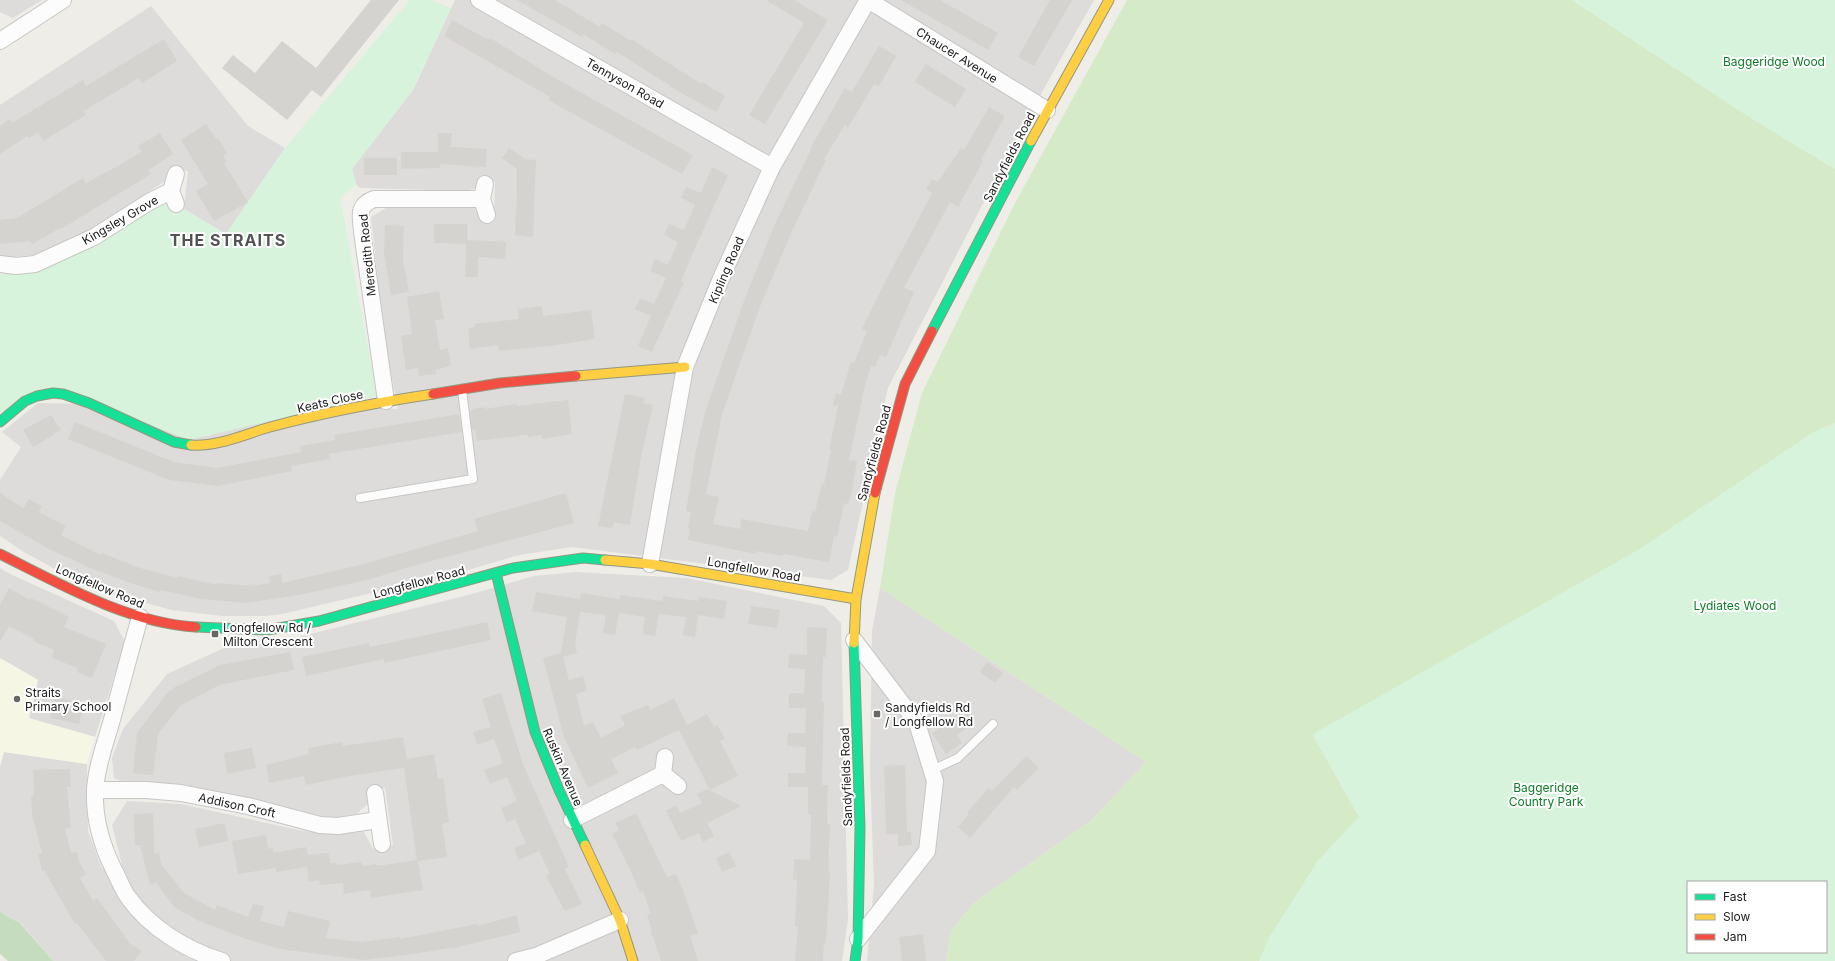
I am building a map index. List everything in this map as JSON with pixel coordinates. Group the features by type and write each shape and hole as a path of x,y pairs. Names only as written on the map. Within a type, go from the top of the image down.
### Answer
{"street":[{"path":"0,41 63,0"},
{"name":"Tennyson Road","path":"479,0 772,167"},
{"name":"Kipling Road","path":"650,564 685,368 722,276 772,167 868,0"},
{"name":"Chaucer Avenue","path":"868,0 1047,110"},
{"name":"Sandyfields Road","path":"855,961 858,939 860,827 854,640 856,599 877,481 905,384 1047,110 1109,0"},
{"name":"Kingsley Grove","path":"0,264 16,266 35,264 94,237 149,202 173,197 176,174"},
{"name":"Meredith Road","path":"386,401 362,232 361,209 366,203 374,199 484,191 487,215"},
{"name":"Keats Close","path":"0,422 14,409 37,396 53,393 64,394 89,403 174,442 192,445 209,445 274,426 386,401 500,383 685,368"},
{"name":"Longfellow Road","path":"0,554 77,592 140,617 189,627 267,630 327,619 496,573 542,563 583,558 650,564 856,599"},
{"name":"Ruskin Avenue","path":"496,573 535,732 572,820 620,920 633,961"},
{"path":"140,617 100,762 95,790 97,818 108,858 128,897 146,917 165,934 194,950 222,961"},
{"path":"854,640 917,722 935,781 927,852 858,939"},
{"path":"663,774 665,757"},
{"path":"572,820 663,774"},
{"path":"663,774 678,786"},
{"name":"Addison Croft","path":"95,790 146,790 181,793 248,806 320,825 338,826 378,820"},
{"path":"375,794 382,844"},
{"path":"516,961 536,956 620,920"}],"lane":[{"path":"360,498 473,479 462,389"},
{"path":"932,770 958,758 993,724"}],"shaded area":[{"path":"0,0 42,0 13,18 0,12"},
{"path":"455,0 1094,0 1025,122 888,388 848,570 831,580 572,547 519,555 461,572 282,614 266,616 222,616 172,610 102,591 66,575 24,552 0,536 0,480 21,447 2,432 38,403 398,409 383,332 371,217 386,208 474,206 481,219 494,215 495,182 482,179 478,187 466,191 360,188 356,184 352,169 413,90"},
{"path":"151,6 248,126 285,148 226,234 184,209 188,171 170,169 165,181 90,231 63,246 32,255 4,258 0,256 0,105"},
{"path":"0,568 10,574 114,621 125,642 95,737 28,718 38,680 0,658"},
{"path":"576,572 686,578 824,606 841,623 848,920 842,961 53,961 21,923 0,912 0,766 4,752 87,764 88,831 102,869 122,865 112,825 127,801 181,804 303,831 334,834 364,832 373,849 393,845 385,788 368,791 368,804 356,814 330,818 235,795 182,785 126,783 114,778 112,758 123,729 167,674 224,648 286,640 468,595 534,576"},
{"path":"880,588 1146,762 1092,820 974,903 951,930 946,961 867,961 874,885 870,771 872,631"},
{"name":"Straits Primary School","path":"0,658 38,680 29,718 95,737 87,764 4,752 0,766"}],"green space":[{"path":"410,0 430,0 451,8 413,90 352,169 356,184 340,198 377,396 189,440 57,388 0,414 0,274 35,271 158,203 167,204 171,209 184,209 226,234 285,148"},
{"path":"1127,0 1572,0 1754,120 1835,169 1835,423 1814,432 1640,549 1313,735 1359,817 1318,861 1271,935 1259,961 946,961 951,930 974,903 1092,820 1146,762 880,588 895,493 922,393 1014,205"},
{"name":"Baggeridge Wood","path":"1572,0 1835,0 1835,169 1754,120"},
{"name":"Baggeridge Country Park","path":"1835,423 1835,961 1259,961 1271,935 1318,861 1359,817 1313,734 1640,549 1814,432"},
{"path":"0,912 20,923 53,961 8,961 0,954"}],"building":[{"path":"371,0 399,0 321,97 312,90 287,120 222,68 233,55 255,73 282,41 316,68"},
{"path":"517,0 555,0 600,27 602,23 631,41 631,39 701,84 702,82 725,96 716,112 683,94 617,52 615,54 583,34 582,37"},
{"path":"766,0 794,0 828,20 765,124 749,115 804,23"},
{"path":"901,0 940,0 998,33 988,50"},
{"path":"1050,0 1072,0 1034,66 1018,57"},
{"path":"452,20 489,40 490,38 555,78 693,155 682,174 548,100 550,97 444,36"},
{"path":"164,39 177,61 142,83 139,78 83,111 86,115 43,141 38,132 29,138 27,136 0,154 0,126 10,119 12,123 83,80 86,86"},
{"path":"879,46 896,56 879,86 874,84 848,128 845,125 824,159 826,160 792,231 761,304 734,380 722,415 706,494 719,497 713,524 740,529 741,519 808,531 812,511 815,512 822,484 824,484 831,450 829,450 838,406 833,405 836,393 841,395 851,362 854,363 867,331 862,329 932,193 926,189 932,179 938,182 961,148 964,150 989,107 1005,116 958,207 950,202 904,288 914,292 886,357 880,355 875,367 871,366 861,399 849,460 857,461 852,491 848,504 844,503 837,537 834,536 829,562 756,551 756,554 688,540 690,529 688,528 691,512 686,511 696,450 705,412 745,298 775,224 811,147 845,88 852,92"},
{"path":"926,64 966,89 955,107 915,82"},
{"path":"206,124 216,139 218,138 227,153 223,156 227,162 224,163 248,202 214,221 196,191 208,184 181,140"},
{"path":"160,133 173,154 148,170 151,174 61,229 60,228 32,244 30,241 0,244 0,220 17,218 83,178 86,183 114,168 142,152 138,146"},
{"path":"438,133 452,133 451,147 487,149 486,167 440,164 440,168 401,169 401,152 438,152"},
{"path":"509,148 525,159 536,160 533,237 515,235 517,169 502,158"},
{"path":"364,158 397,158 397,175 364,175"},
{"path":"712,167 728,175 681,281 684,282 652,352 638,346 651,316 635,309 640,298 654,304 666,278 650,271 655,259 668,265 678,242 664,235 669,224 684,230 695,205 681,198 686,187 701,193"},
{"path":"434,224 467,224 467,240 506,242 505,259 478,257 478,277 465,277 466,244 434,243"},
{"path":"385,225 404,226 403,259 409,292 391,295 384,253"},
{"path":"439,291 444,319 435,320 440,350 448,348 451,366 435,370 436,374 419,376 418,368 406,370 401,336 412,334 407,297"},
{"path":"542,306 543,316 591,310 595,339 550,346 499,351 498,345 470,349 468,328 475,327 474,324 519,319 518,309"},
{"path":"625,394 645,398 643,403 653,405 641,457 630,525 614,522 612,528 598,526"},
{"path":"568,400 572,434 542,439 542,435 528,437 527,435 477,441 475,429 472,430 470,412 472,409 485,407 485,409 517,404 517,406"},
{"path":"459,414 462,432 329,454 330,459 291,466 292,471 218,486 169,480 68,439 75,422 174,462 217,468 301,452 300,446 335,440 334,435"},
{"path":"51,415 61,430 33,447 23,430"},
{"path":"0,493 23,508 29,499 42,506 39,512 66,526 61,535 101,555 102,553 140,568 177,578 178,576 217,585 217,583 250,586 270,583 269,576 281,574 282,583 360,565 478,531 474,519 566,493 574,523 409,567 371,579 299,595 245,603 201,599 161,590 160,592 130,583 88,567 47,548 0,521"},
{"path":"9,588 30,600 31,598 69,617 64,627 106,644 92,678 77,672 78,668 52,658 54,650 33,641 34,639 9,626 0,642 0,605"},
{"path":"536,592 580,599 581,593 620,599 620,595 662,601 663,596 698,601 698,597 727,601 724,619 698,615 695,637 683,635 686,617 659,614 655,636 643,634 645,617 619,613 615,635 603,633 606,615 580,612 575,644 577,653 563,657 569,680 583,676 587,691 576,694 584,726 593,722 601,738 625,725 620,716 648,705 650,710 674,698 687,725 707,714 714,727 717,725 725,739 720,741 738,776 710,790 679,730 637,750 635,747 611,759 618,773 588,788 564,737 543,658 561,653 567,617 532,611"},
{"path":"751,606 780,610 777,628 748,624"},
{"path":"487,622 491,640 384,663 384,659 306,676 302,657 369,643 370,647"},
{"path":"807,627 827,628 826,657 823,657 822,702 824,702 822,785 828,785 827,824 830,824 828,871 830,871 827,929 823,961 795,961 798,927 795,927 797,880 793,879 794,859 810,860 811,815 808,814 808,787 788,787 788,773 805,773 806,747 787,746 788,733 805,733 806,708 789,708 789,693 804,694 805,669 788,668 789,654 807,655"},
{"path":"290,652 294,670 219,685 180,706 158,734 153,775 133,773 137,733 167,693 175,687 220,665"},
{"path":"987,662 1003,673 995,683 980,672"},
{"path":"501,693 523,764 569,867 565,869 582,904 565,911 546,876 550,874 539,851 519,860 514,848 526,843 515,819 507,822 501,808 517,801 507,777 490,784 484,770 503,763 494,739 477,745 473,732 491,727 482,699"},
{"path":"55,697 70,700 69,705 83,708 79,724 50,718"},
{"path":"966,711 974,723 957,735 962,743 946,754 932,733"},
{"path":"403,737 407,759 434,754 438,779 443,778 449,822 442,824 447,857 418,861 423,890 371,898 370,890 344,894 343,883 320,885 319,880 309,882 307,867 276,872 276,868 238,874 232,841 266,835 268,849 273,848 273,853 306,847 308,855 329,853 330,863 337,863 337,865 361,862 362,866 376,864 377,866 417,860 404,768 349,776 306,785 304,776 269,783 266,765 309,754 308,748 342,742 343,746"},
{"path":"252,748 256,768 227,774 224,753"},
{"path":"1026,756 1039,768 1017,790 1014,787 970,838 958,827 969,814 967,813 988,788 992,791"},
{"path":"905,765 907,832 911,832 912,845 898,846 898,834 886,834 884,766"},
{"path":"70,769 71,787 67,787 71,827 65,829 71,853 77,852 79,862 86,874 80,878 93,901 97,898 130,944 141,951 134,961 106,961 77,923 75,924 44,870 42,871 38,854 42,853 32,815 31,796 34,796 33,770"},
{"path":"707,789 741,806 707,823 714,836 703,842 699,833 681,841 666,811 676,805 680,813 702,803 697,794"},
{"path":"153,813 154,854 159,852 161,864 184,893 215,910 217,905 248,917 253,904 264,906 260,921 284,927 288,911 330,921 326,938 361,942 400,937 400,939 477,924 478,926 517,915 520,932 450,949 364,960 280,949 246,939 197,920 174,907 155,881 155,883 150,884 140,845 135,845 134,814"},
{"path":"636,813 667,877 676,874 683,890 698,933 690,936 698,961 661,961 651,931 652,930 647,915 651,914 643,891 640,893 612,834 619,830 615,823"},
{"path":"225,823 228,841 199,847 195,829"},
{"path":"729,852 736,866 722,872 716,858"},
{"path":"923,934 926,961 902,961 899,937"}],"traffic: fast":[{"path":"932,331 1031,141"},
{"path":"0,422 25,401 37,396 53,393 63,394 89,403 174,442 191,445"},
{"path":"196,627 267,630 319,621 513,568 583,558 605,560"},
{"path":"496,573 535,732 559,790 585,845"},
{"path":"854,643 860,827 858,939 855,961"}],"traffic: slow":[{"path":"1031,141 1109,0"},
{"path":"576,376 685,367"},
{"path":"191,445 222,442 313,416 433,394"},
{"path":"854,643 856,599 875,493"},
{"path":"605,560 650,564 856,599"},
{"path":"585,845 620,920 633,961"}],"traffic: jam":[{"path":"875,493 905,384 932,331"},
{"path":"433,394 500,383 576,376"},
{"path":"0,554 70,589 120,610 171,624 196,627"}],"place":[{"name":"Longfellow Rd / Milton Crescent","path":"215,634"},
{"name":"Straits Primary School","path":"17,699"},
{"name":"Sandyfields Rd / Longfellow Rd","path":"877,714"}],"district":[{"name":"THE STRAITS","path":"228,240"}],"park label":[{"name":"Lydiates Wood","path":"1735,605"}]}
